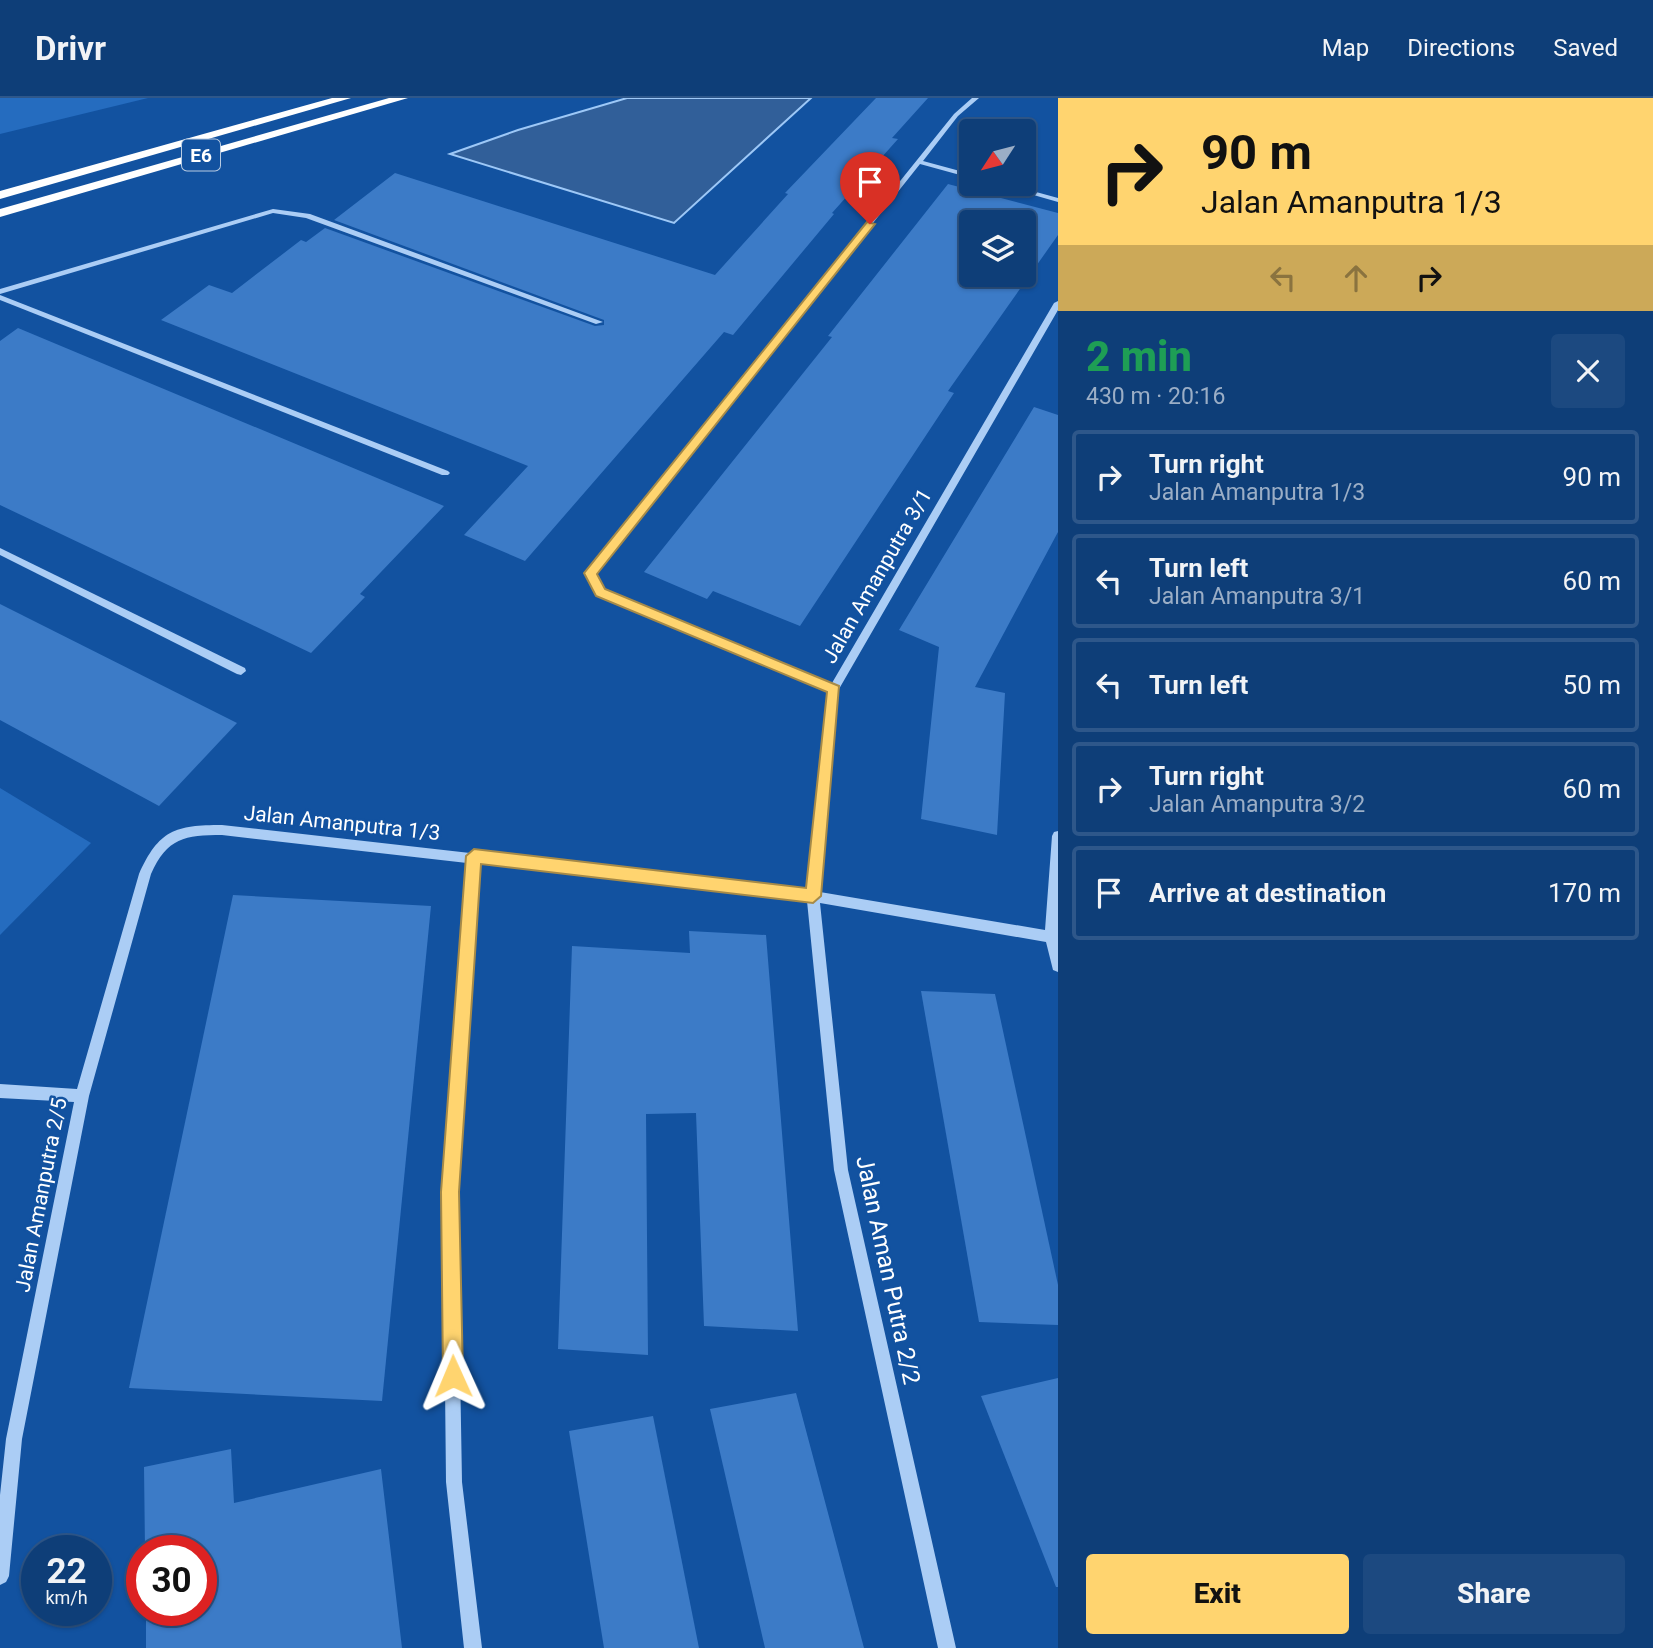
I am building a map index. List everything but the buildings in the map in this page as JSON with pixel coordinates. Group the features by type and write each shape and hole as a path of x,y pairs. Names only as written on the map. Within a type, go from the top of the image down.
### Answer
{"highway":[{"name":"E6","path":"0,195 345,98"},
{"name":"E6","path":"0,213 402,98"}],"street":[{"path":"834,689 600,592 590,573 956,115 976,98"},
{"path":"920,162 959,173"},
{"path":"1036,194 1058,200"},
{"path":"0,295 273,211 307,216 599,322"},
{"path":"0,295 445,473"},
{"name":"Jalan Amanputra 3/1","path":"813,896 834,689 1058,303"},
{"path":"0,551 241,671"},
{"name":"Jalan Amanputra 1/3","path":"171,836 195,829 222,830 474,856 813,896 1051,937"},
{"name":"Jalan Amanputra 2/5","path":"0,1576 14,1439 82,1096 145,874 154,852 171,836"},
{"path":"1058,836 1051,937 1058,966"},
{"path":"473,1648 454,1482 450,1192 474,856"},
{"name":"Jalan Aman Putra 2/2","path":"813,896 841,1170 947,1648"},
{"path":"0,1091 82,1096"}],"shaded area":[{"path":"0,98 148,98 0,134"},
{"path":"627,98 811,98 674,223 450,154 518,130"},
{"path":"0,788 91,843 0,935"}],"route":[{"path":"453,1376 450,1192 474,856 813,896 834,689 600,592 590,573 870,224"}]}
